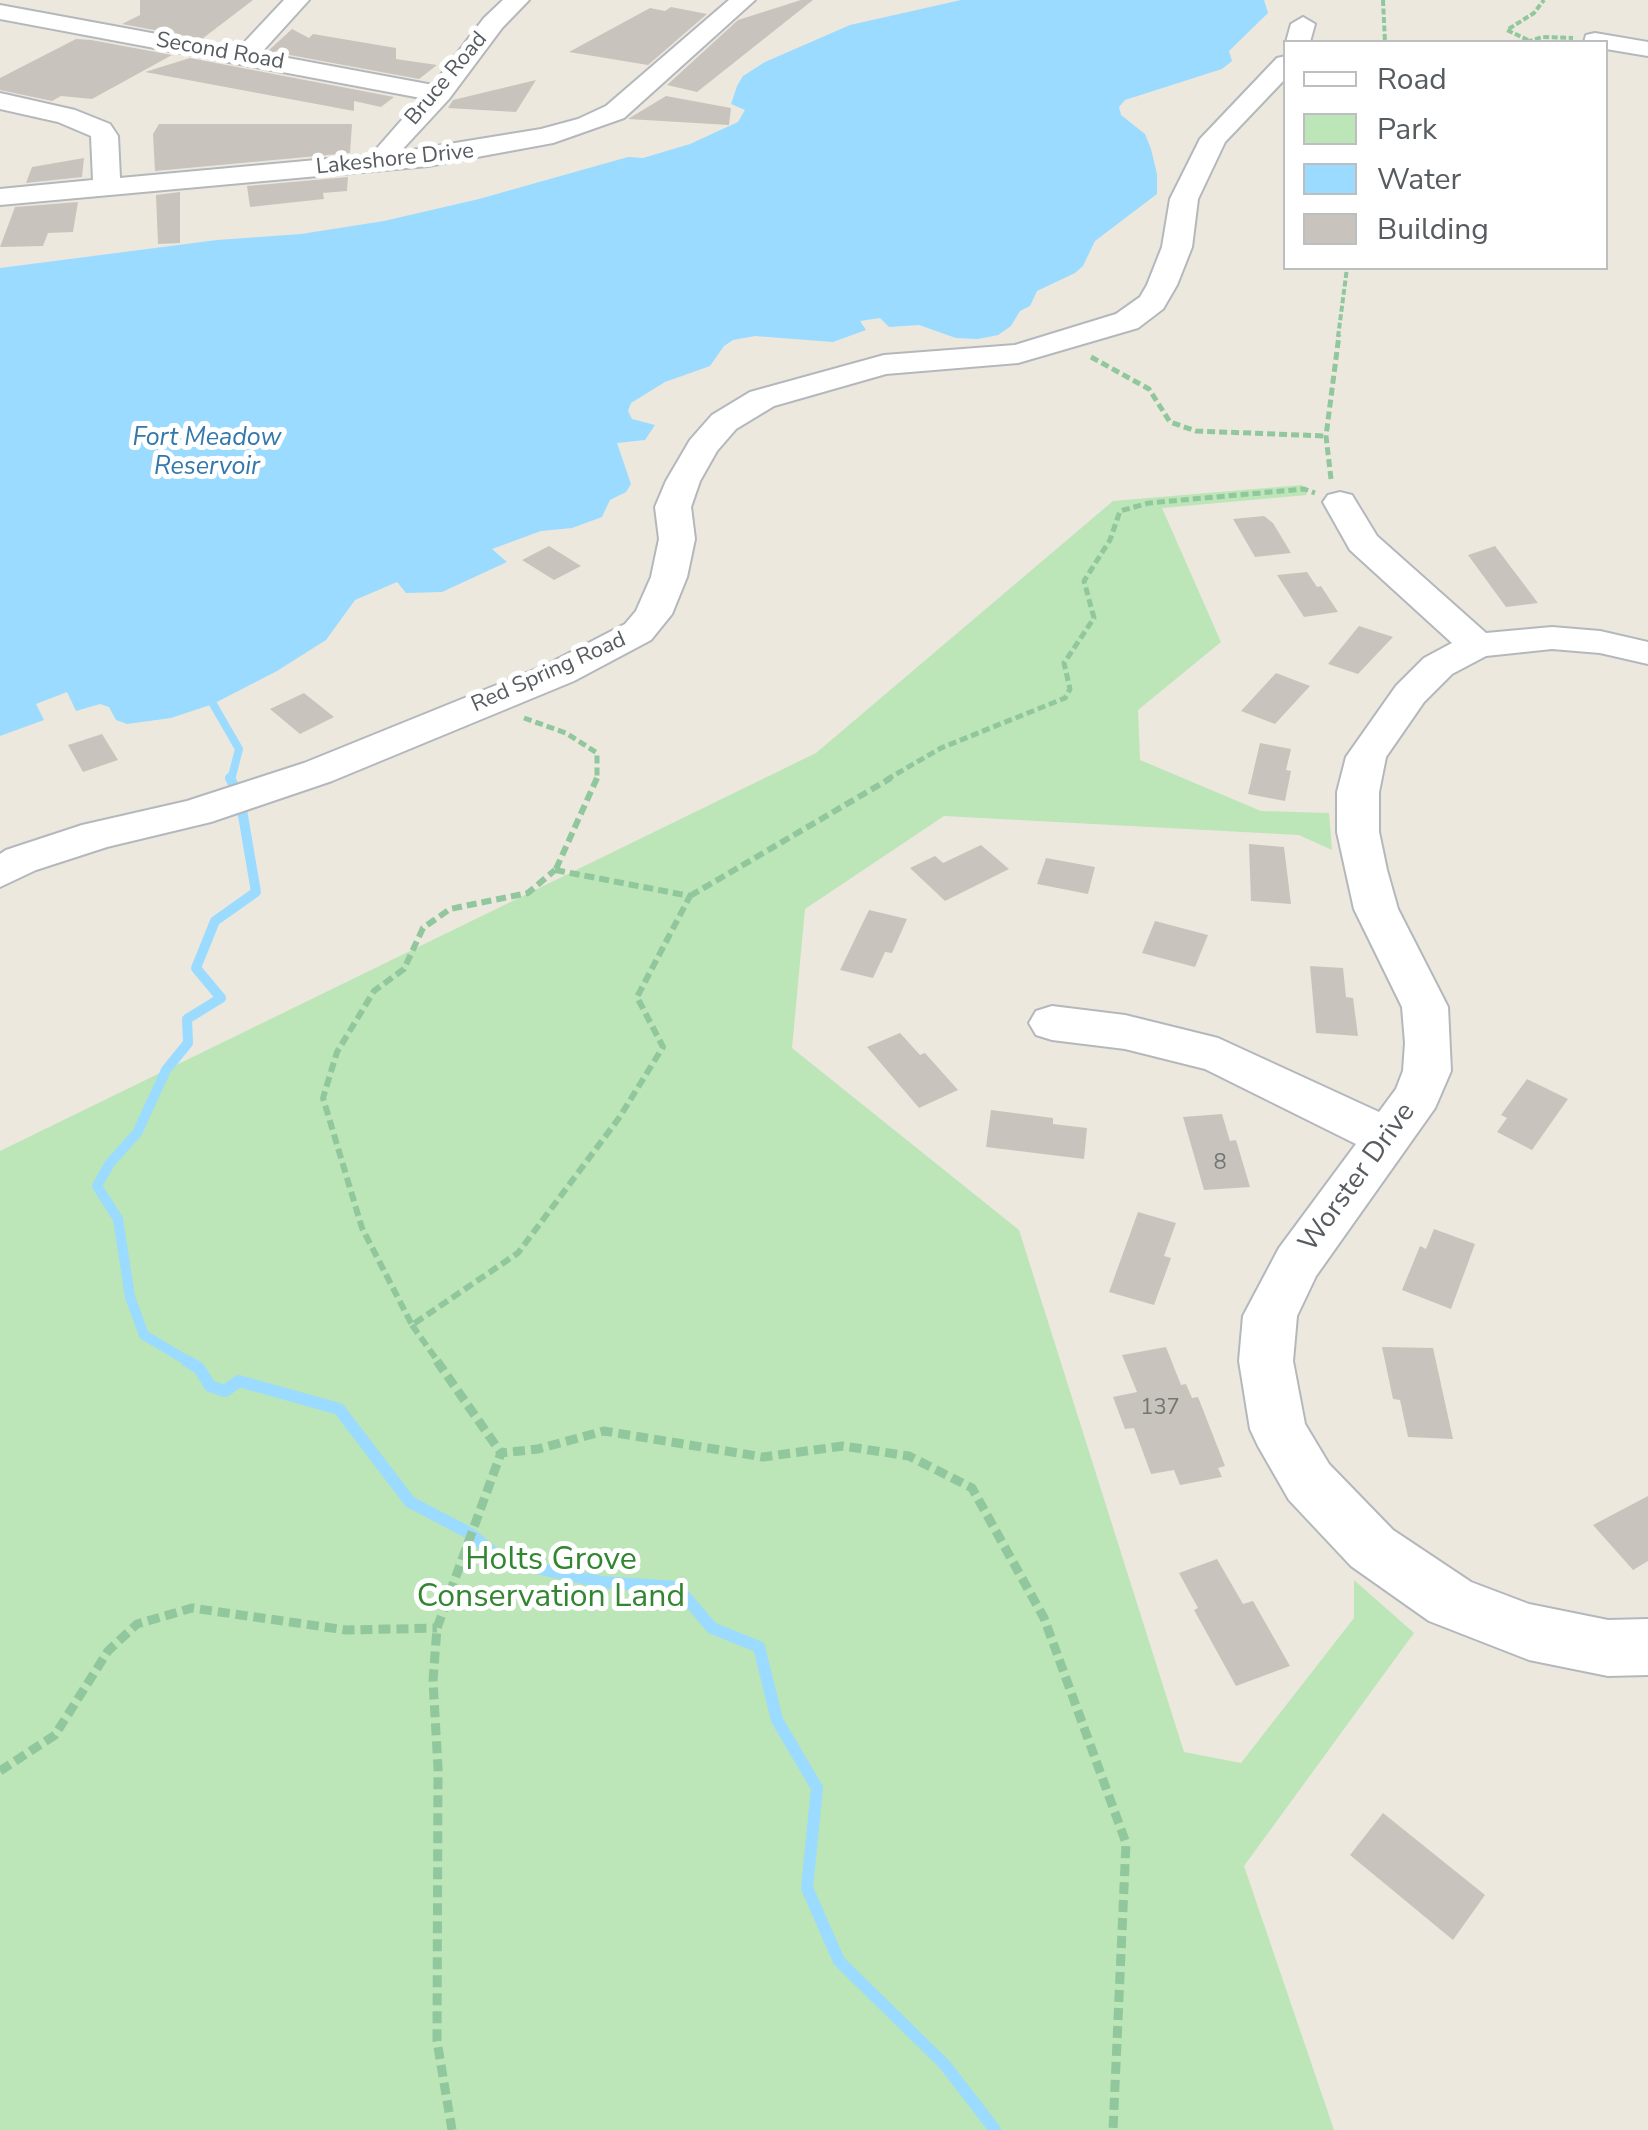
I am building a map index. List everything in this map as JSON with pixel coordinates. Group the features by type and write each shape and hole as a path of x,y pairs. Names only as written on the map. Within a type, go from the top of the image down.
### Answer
{"street":[{"path":"244,57 297,0"},
{"name":"Bruce Road","path":"381,162 396,138 440,94 493,23 517,0"},
{"name":"Lakeshore Drive","path":"0,197 476,152 544,138 602,119 742,0"},
{"name":"Second Road","path":"0,12 440,94"},
{"path":"1608,42 1648,49"},
{"name":"Red Spring Road","path":"0,874 21,860 97,834 196,812 318,772 599,654 638,632 653,614 669,577 677,539 674,507 683,481 702,447 724,422 762,399 884,366 1018,354 1128,322 1152,303 1176,247 1184,200 1212,139 1283,66"},
{"path":"0,102 66,116 101,130 107,154 108,189"},
{"path":"1340,502 1364,542 1477,646"},
{"name":"Worster Drive","path":"1648,653 1600,642 1552,638 1477,646 1438,666 1410,694 1366,758 1358,792 1358,832 1364,870 1376,909 1425,1007 1430,1043 1428,1071 1418,1095 1298,1262 1270,1316 1266,1362 1278,1429 1309,1482 1372,1548 1450,1602 1528,1632 1608,1648 1648,1647"},
{"path":"1052,1023 1125,1032 1218,1054 1386,1137"}],"path":[{"path":"1383,0 1385,40"},
{"path":"1525,40 1506,30 1534,13 1544,0"},
{"path":"1340,502 1327,462 1326,436 1348,270"},
{"path":"1059,344 1137,379 1149,389 1154,404 1170,422 1196,431 1326,436"},
{"path":"412,1326 518,1253 619,1118 663,1047 637,997 690,896 941,748 1065,698 1070,689 1064,664 1068,652 1080,644 1094,618 1084,596 1084,580 1110,540 1120,511 1149,503 1304,489 1340,502"},
{"path":"493,699 528,721 566,732 597,753 597,785 555,870 528,893 450,908 423,928 404,969 374,991 337,1052 323,1098 362,1228 412,1326 501,1453"},
{"path":"555,870 690,896"},
{"path":"501,1453 538,1449 604,1431 763,1457 843,1446 909,1456 972,1488 1044,1618 1126,1844 1113,2130"},
{"path":"452,2130 437,2040 438,1768 433,1682 437,1628 501,1453"},
{"path":"0,1771 55,1735 108,1650 137,1624 192,1608 346,1630 437,1628"}],"green space":[{"name":"Holts Grove Conservation Land","path":"1302,485 1307,495 1162,508 1221,642 1138,710 1140,760 1261,811 1329,813 1332,850 1299,835 944,816 805,909 792,1048 1019,1230 1184,1752 1241,1763 1354,1618 1354,1580 1414,1633 1244,1866 1334,2130 0,2130 0,1151 816,753 1113,501"}],"water":[{"name":"Fort Meadow Reservoir","path":"961,0 1264,0 1268,13 1229,51 1232,61 1222,69 1125,100 1119,107 1121,115 1145,134 1157,174 1157,194 1095,241 1083,266 1075,273 1037,291 1030,306 1020,311 1011,326 998,335 956,338 919,325 889,327 880,318 860,321 866,330 833,342 755,336 733,340 710,366 665,382 631,403 628,411 632,419 655,425 645,440 617,443 631,484 626,492 610,500 602,517 572,528 541,531 492,549 507,562 442,592 406,593 397,582 355,600 326,640 213,704 171,718 127,724 116,720 109,707 100,704 76,711 67,692 36,704 44,720 0,736 0,268 384,221 628,157 643,158 690,144 738,122 745,110 731,104 737,86 743,76 765,62 850,25"}],"building":[{"path":"140,0 253,0 202,39 122,24 140,15"},
{"path":"801,0 813,0 697,92 667,85 738,20"},
{"path":"671,7 707,14 648,65 569,52 650,8 665,11"},
{"path":"292,29 309,38 313,34 396,48 396,59 437,65 419,79 268,51"},
{"path":"76,39 172,55 92,99 61,96 52,101 0,90 0,78"},
{"path":"190,58 394,97 381,107 354,101 354,111 145,72"},
{"path":"536,80 516,112 448,108 453,100"},
{"path":"666,96 731,108 729,125 628,119"},
{"path":"159,124 352,124 350,153 155,171 153,134"},
{"path":"84,158 82,177 26,183 32,167"},
{"path":"348,177 347,191 323,193 324,199 250,207 247,186"},
{"path":"180,192 180,243 158,244 156,195"},
{"path":"78,202 73,232 48,233 43,246 0,247 15,207"},
{"path":"1264,516 1273,523 1291,553 1255,557 1233,519"},
{"path":"549,546 581,566 554,580 522,560"},
{"path":"1495,546 1538,603 1506,607 1468,555"},
{"path":"1307,572 1338,612 1304,617 1277,575"},
{"path":"1359,626 1393,637 1358,674 1328,664"},
{"path":"1276,673 1310,686 1275,724 1241,711"},
{"path":"304,693 334,717 300,734 270,709"},
{"path":"102,734 118,760 83,772 68,745"},
{"path":"1260,743 1291,749 1285,801 1248,794"},
{"path":"1249,844 1284,847 1291,904 1251,901"},
{"path":"981,845 1009,869 945,901 910,868 935,856 943,863"},
{"path":"1046,858 1095,867 1088,894 1037,884"},
{"path":"869,910 907,919 892,953 885,952 873,978 840,970"},
{"path":"1155,921 1208,935 1195,967 1142,953"},
{"path":"1310,966 1343,968 1346,997 1353,998 1358,1036 1316,1033"},
{"path":"900,1033 920,1055 925,1053 958,1090 919,1108 867,1047"},
{"path":"1527,1079 1568,1099 1532,1150 1497,1132 1507,1118 1501,1115"},
{"path":"991,1110 1053,1118 1053,1124 1087,1128 1084,1159 986,1147"},
{"path":"1222,1114 1230,1141 1236,1140 1250,1187 1204,1190 1183,1117"},
{"path":"1138,1212 1176,1223 1164,1256 1171,1258 1154,1305 1109,1292"},
{"path":"1434,1229 1475,1244 1451,1309 1402,1290 1420,1246 1426,1249"},
{"path":"1166,1347 1181,1385 1186,1384 1192,1398 1198,1397 1225,1466 1218,1468 1222,1477 1180,1485 1174,1470 1151,1474 1134,1428 1125,1429 1113,1397 1137,1392 1122,1355"},
{"path":"1382,1347 1433,1348 1453,1439 1408,1437 1400,1400 1393,1399"},
{"path":"1648,1496 1648,1561 1633,1570 1593,1525"},
{"path":"1217,1559 1243,1604 1253,1601 1290,1666 1236,1686 1194,1610 1198,1608 1179,1573"},
{"path":"1383,1813 1485,1895 1453,1940 1350,1855"}],"waterway":[{"path":"213,704 239,749 231,780"},
{"path":"191,1363 144,1335 130,1297 118,1219 97,1186 110,1163 137,1133 166,1070 188,1043 187,1019 221,998 196,968 215,921 256,892 240,798 231,780"},
{"path":"187,1361 199,1368 210,1386 225,1391 239,1381 339,1409 410,1502 471,1534 503,1561 601,1582 677,1587 712,1628 759,1647 777,1720 817,1788 807,1888 839,1961 945,2065 995,2130"}]}
